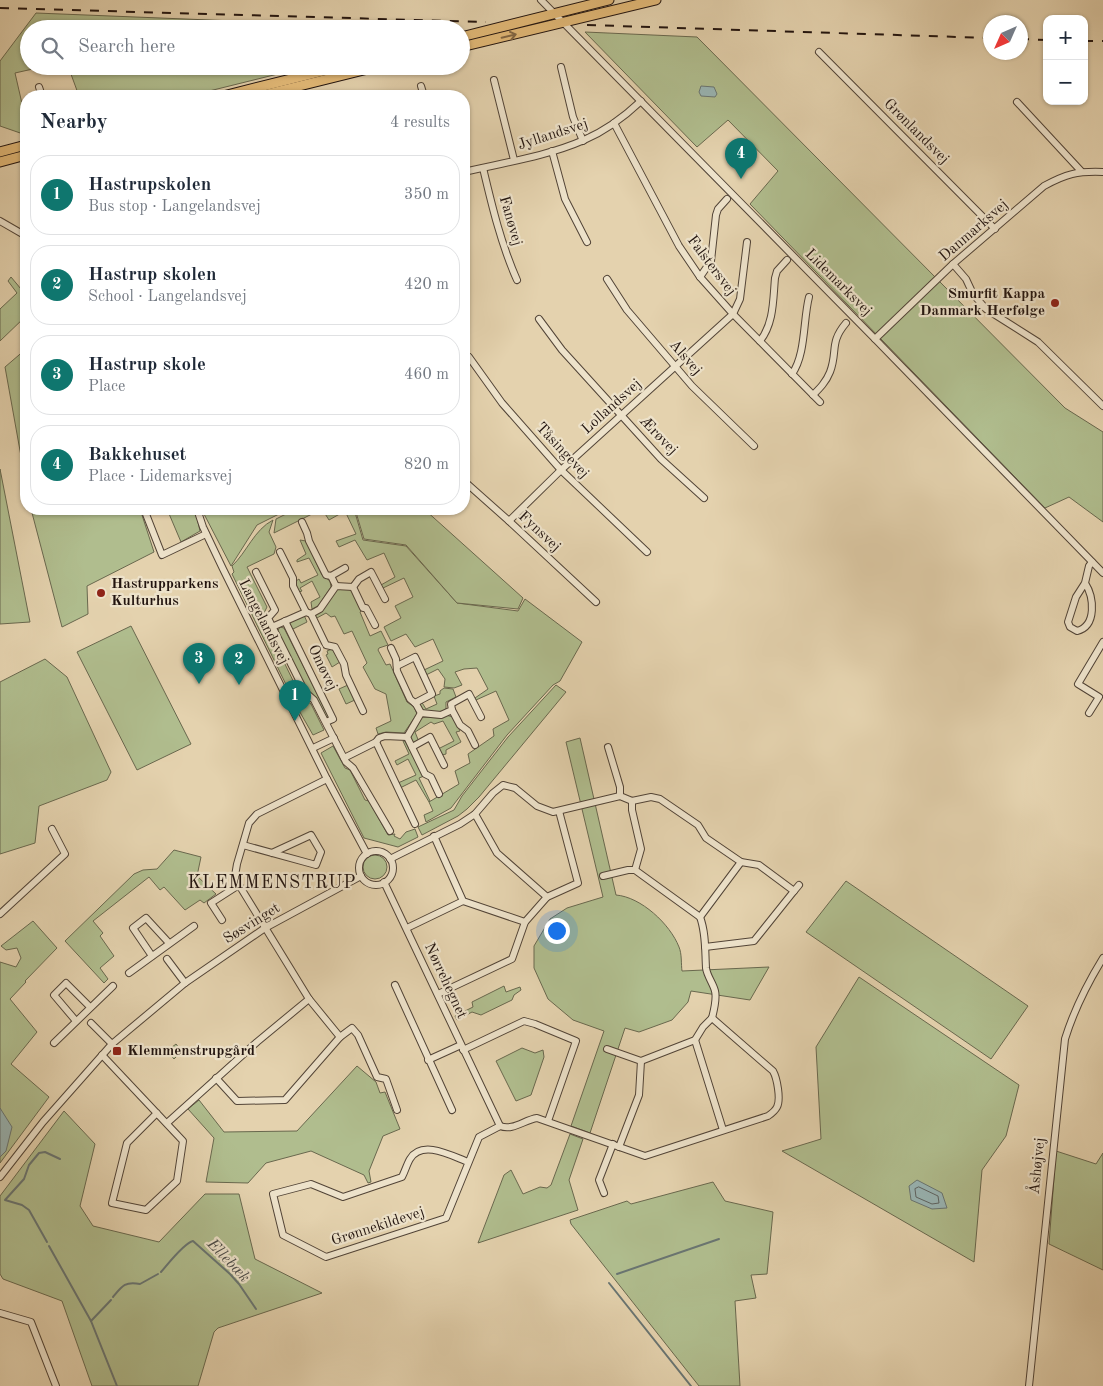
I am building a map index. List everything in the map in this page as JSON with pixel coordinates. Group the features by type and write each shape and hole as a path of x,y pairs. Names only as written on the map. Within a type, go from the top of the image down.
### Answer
{"main road":[{"path":"470,35 609,0"},
{"path":"470,45 656,0"},
{"path":"247,90 307,75"},
{"path":"283,90 344,75"},
{"path":"0,152 20,147"},
{"path":"0,162 20,157"}],"street":[{"name":"Lidemarksvej","path":"541,0 1103,573"},
{"name":"Grønlandsvej","path":"819,52 995,229"},
{"path":"561,67 573,117 583,141"},
{"path":"494,80 514,160"},
{"path":"421,86 422,90"},
{"name":"Jyllandsvej","path":"470,171 552,151 583,141 614,123 641,101"},
{"path":"1017,102 1081,171"},
{"name":"Falstersvej","path":"614,123 679,246 700,277 733,314 820,402"},
{"path":"552,151 565,199 587,242"},
{"name":"Fanøvej","path":"482,168 506,256 517,280"},
{"name":"Danmarksvej","path":"875,339 954,264 1044,186 1060,177 1081,171 1103,172"},
{"path":"700,277 711,261 718,209 728,199"},
{"path":"0,221 20,233"},
{"path":"733,314 740,299 747,242"},
{"path":"760,341 766,334 771,322 777,271 787,260"},
{"path":"954,264 966,279 973,294 986,309 1038,342 1103,406"},
{"name":"Alsvej","path":"607,279 628,310 677,367 710,404 754,446"},
{"path":"792,374 797,368 800,357 809,297"},
{"name":"Lollandsvej","path":"509,521 561,470 677,367 733,314"},
{"name":"Ærøvej","path":"539,320 562,350 621,416 661,459 704,498"},
{"path":"813,395 824,384 829,374 835,339 846,323"},
{"name":"Tåsingevej","path":"470,358 502,403 561,470 647,552"},
{"name":"Fynsvej","path":"470,486 596,602"},
{"path":"146,515 162,555 206,534"},
{"name":"Langelandsvej","path":"199,515 206,534 366,854"},
{"path":"302,522 326,575 331,576 336,586"},
{"name":"Omøvej","path":"280,552 293,578 293,586 326,645 335,647 344,664 346,675 363,711"},
{"path":"1085,583 1090,590 1093,608 1086,626 1077,632 1070,627 1068,622 1076,597 1085,583 1089,566 1092,562"},
{"path":"331,576 345,568"},
{"path":"256,572 275,610 268,618 272,628 285,621 320,609 336,586"},
{"path":"353,587 359,579 372,572 385,599"},
{"path":"336,586 353,587"},
{"path":"353,587 363,608 366,608 375,625"},
{"name":"Omøvej","path":"285,621 333,719 326,722"},
{"name":"Omøvej","path":"272,628 305,692 314,700 346,762 353,768 390,831"},
{"path":"1089,713 1099,697 1078,684 1103,642"},
{"path":"390,648 396,659 397,672 410,699 421,713"},
{"path":"397,666 415,657 432,694 415,703"},
{"path":"475,745 468,731 460,725 451,704 469,694 481,717"},
{"path":"421,713 441,715 452,710"},
{"path":"407,737 421,713"},
{"path":"344,758 376,742 378,738 385,736 407,737"},
{"path":"407,737 425,774 431,777 439,794"},
{"path":"412,747 430,737 444,764"},
{"path":"312,748 334,738"},
{"path":"376,742 416,824"},
{"path":"608,747 620,787 620,796"},
{"path":"327,779 257,814 249,823 235,876 309,999 340,1037"},
{"path":"390,859 460,824 475,814 493,792 503,785 515,788 542,809 548,811 559,811 620,796 632,801 652,797 660,798 698,825 706,838 741,862 759,864 794,891"},
{"path":"632,801 640,849 635,870"},
{"path":"438,994 512,959 525,922 547,897 578,884 559,811"},
{"path":"475,814 498,854 547,897"},
{"path":"0,914 65,854 52,828"},
{"path":"244,845 272,853 316,865 321,852 311,835 272,853"},
{"path":"434,836 463,901"},
{"path":"372,851 379,851 390,859 392,871 390,877 384,882 372,884 361,876 359,864 366,854 372,851"},
{"path":"700,917 741,862"},
{"path":"603,876 635,870 700,917 703,924 706,947 706,971 716,998 712,1018 703,1027 695,1040 641,1062 607,1049"},
{"name":"Søsvinget","path":"0,1177 43,1122 112,1044 185,983 266,928 361,876"},
{"name":"Nørrehegnet","path":"384,882 500,1126"},
{"name":"Søsvinget","path":"222,920 211,903 239,885"},
{"path":"706,947 754,941 799,885"},
{"path":"407,928 463,901 525,922"},
{"path":"152,956 133,928 146,918 169,943"},
{"path":"129,973 194,926"},
{"name":"Åshøjvej","path":"1029,1386 1065,1039 1076,1006 1103,958"},
{"path":"167,959 185,983"},
{"path":"76,1021 54,995 66,984 90,1007"},
{"path":"395,985 452,1110"},
{"path":"54,1043 113,986"},
{"path":"166,1123 309,999"},
{"path":"428,1060 524,1021 536,1024 576,1041 548,1121 645,1156 768,1116 774,1112 778,1103 776,1078 773,1070 712,1018"},
{"path":"92,1023 112,1044"},
{"path":"216,1078 237,1101 285,1100 340,1037 352,1028 358,1035 376,1077 386,1078 397,1110"},
{"path":"695,1040 723,1130"},
{"path":"102,1055 157,1113 183,1141 177,1181 146,1210 112,1202 127,1143 157,1113"},
{"path":"604,1193 599,1180 639,1094 641,1062"},
{"name":"Grønnekildevej","path":"468,1162 434,1148 422,1151 411,1157 402,1177 343,1197 311,1184 273,1194 283,1235 326,1257 446,1218 479,1137 500,1126 511,1127 529,1119 537,1118 548,1121"},
{"path":"0,1313 31,1322 56,1386"}],"green space":[{"path":"36,13 210,20 31,20"},
{"path":"585,32 697,37 1065,408 1103,432 1103,522 1069,497 1045,508 750,204 778,171 728,120 697,147"},
{"path":"20,34 20,72 15,73 20,95 20,133 0,126 0,61"},
{"path":"71,75 274,75 213,90 77,90"},
{"path":"11,277 20,288 20,322 0,341 0,309 17,293 8,281"},
{"path":"20,354 20,451 5,367"},
{"path":"0,469 30,622 0,624"},
{"path":"33,515 142,515 154,552 87,586 88,614 62,627"},
{"path":"170,515 196,515 200,531 181,542"},
{"path":"205,515 277,515 257,525 231,566"},
{"path":"284,515 310,515 274,533 276,519"},
{"path":"326,515 338,515 329,520"},
{"path":"347,515 356,515 363,540 406,546 457,603 518,611 525,599 582,642 560,681 553,685 507,735 451,808 426,822 424,815 433,811 429,802 459,784 455,771 470,763 468,754 494,736 493,729 509,720 496,691 476,700 475,698 488,689 477,668 455,672 462,685 454,688 444,687 445,679 438,669 426,675 424,670 443,661 433,639 415,647 406,634 391,641 384,627 401,618 395,606 413,597 404,578 383,588 381,585 395,577 384,553 367,560 355,540 339,547 336,541 356,534"},
{"path":"357,515 431,515 523,598 518,609 457,603 406,545 364,539"},
{"path":"273,520 269,532 276,547 274,554 247,567 267,607 262,617 301,697 311,704 324,730 313,735 297,707 232,574 234,572 232,566 261,529"},
{"path":"300,540 306,541 322,575 330,581 331,587 318,606 312,609 311,602 320,597 312,581 300,588 302,591 299,592 295,586 296,581 299,579 301,583 318,575 309,558 297,562 306,554"},
{"path":"337,588 352,590 362,610 360,612 370,636 381,631 388,645 378,650 386,665 390,664 407,702 414,707 417,714 404,733 386,732 378,734 376,728 391,721 386,694 375,689 363,667 367,663 352,631 344,634 335,616 331,617 326,613 315,619 311,613"},
{"path":"304,615 307,622 291,630 289,623"},
{"path":"131,626 191,744 137,770 77,652"},
{"path":"280,627 284,628 329,717 326,718 307,692 277,632"},
{"path":"332,649 340,662 332,667 326,655 328,654 327,651"},
{"path":"45,659 67,677 111,772 107,780 39,806 35,843 0,854 0,682"},
{"path":"348,685 355,700 346,704 339,689"},
{"path":"556,685 566,692 479,797 458,816 422,835 418,827 454,810 462,796 508,737"},
{"path":"444,688 453,689 456,697 446,702 446,709 439,713 422,711 421,701 426,709 437,704 434,696 440,694 440,691"},
{"path":"446,715 453,717 460,731 456,732 461,742 446,750 446,754 442,755 438,749 454,741 443,721 434,724 431,722 415,732 419,742 412,745 409,737 422,717 440,718"},
{"path":"580,738 616,895 626,897 645,906 669,929 679,947 682,971 769,967 750,1000 691,991 688,1002 672,1020 639,1032 625,1028 590,1133 571,1126 604,1031 573,1020 548,999 534,968 534,946 550,919 567,908 603,897 566,742"},
{"path":"403,741 405,741 424,776 419,778 429,802 416,780 400,788 398,783 416,775 408,759 397,765 395,761 409,754"},
{"path":"333,746 345,768 350,770 365,800 369,801 388,835 395,834 394,836 400,839 406,832 415,829 418,837 398,847 364,838 321,753"},
{"path":"174,850 201,857 197,876 216,894 204,903 200,900 185,910 164,887 160,890 149,877 93,921 103,933 100,936 114,956 100,968 108,979 104,983 65,941 134,874 143,870 157,869"},
{"path":"375,855 384,858 387,867 384,876 375,879 366,876 363,867 366,858"},
{"path":"846,881 1028,1006 991,1059 806,932"},
{"path":"33,921 57,948 10,999 37,1032 11,1064 49,1097 0,1163 0,962 16,967 21,958 17,948 6,950 1,946"},
{"path":"859,977 1019,1085 1006,1136 982,1170 974,1262 782,1151 821,1139 816,1047"},
{"path":"504,986 506,992 520,987 521,990 514,995 512,1000 481,1015 472,1012 457,1020 455,1016 473,1007 472,1002"},
{"path":"176,1044 182,1051 174,1059 167,1051"},
{"path":"522,1048 535,1053 543,1050 544,1057 531,1095 516,1101 496,1061"},
{"path":"357,1066 376,1082 380,1093 385,1092 400,1129 383,1136 369,1171 371,1182 368,1183 364,1175 311,1151 266,1163 248,1183 206,1182 214,1138 188,1109 199,1100 224,1132 297,1131"},
{"path":"64,1111 95,1144 80,1206 93,1226 159,1242 205,1194 239,1194 255,1259 322,1293 218,1328 214,1332 198,1386 92,1386 62,1301 3,1279 0,1274 0,1196"},
{"path":"570,1134 583,1139 569,1180 578,1210 478,1243 504,1175 511,1170 523,1194 540,1187 547,1188 551,1185"},
{"path":"1056,1151 1096,1164 1103,1153 1103,1270 1049,1244"},
{"path":"713,1182 725,1201 773,1212 767,1274 751,1275 756,1298 735,1301 740,1386 699,1386 571,1224 570,1220 627,1201 631,1204"}],"water":[{"path":"701,86 714,87 717,94 715,97 701,96 699,92"},
{"path":"0,1108 12,1127 6,1151 0,1157"},
{"path":"917,1180 942,1193 947,1208 932,1209 911,1200 909,1186"}],"waterway":[{"path":"47,1242 29,1210 22,1205 5,1200 24,1179 29,1165 39,1153 45,1152 60,1159"},
{"path":"617,1274 719,1239"},
{"name":"Ellebæk","path":"161,1272 181,1250 193,1241 230,1274 256,1309"},
{"name":"Ellebæk","path":"49,1246 91,1321 117,1386"},
{"name":"Ellebæk","path":"113,1297 124,1285 131,1283 140,1284 158,1274"},
{"path":"609,1283 691,1386"},
{"name":"Ellebæk","path":"91,1321 111,1300"}],"railway":[{"path":"0,8 417,20"},
{"path":"470,22 486,22"},
{"path":"587,25 983,38"},
{"path":"1028,39 1043,40"},
{"path":"1088,41 1103,41"}],"place":[{"name":"Bakkehuset","path":"741,179"},
{"name":"Smurfit Kappa Danmark Herfølge","path":"1055,303"},
{"name":"Hastrupparkens Kulturhus","path":"101,593"},
{"name":"Hastrup skole","path":"199,684"},
{"name":"Hastrup skolen","path":"239,685"},
{"name":"Hastrupskolen","path":"295,721"},
{"name":"Klemmenstrupgård","path":"117,1051"}],"district":[{"name":"KLEMMENSTRUP","path":"272,883"}]}
